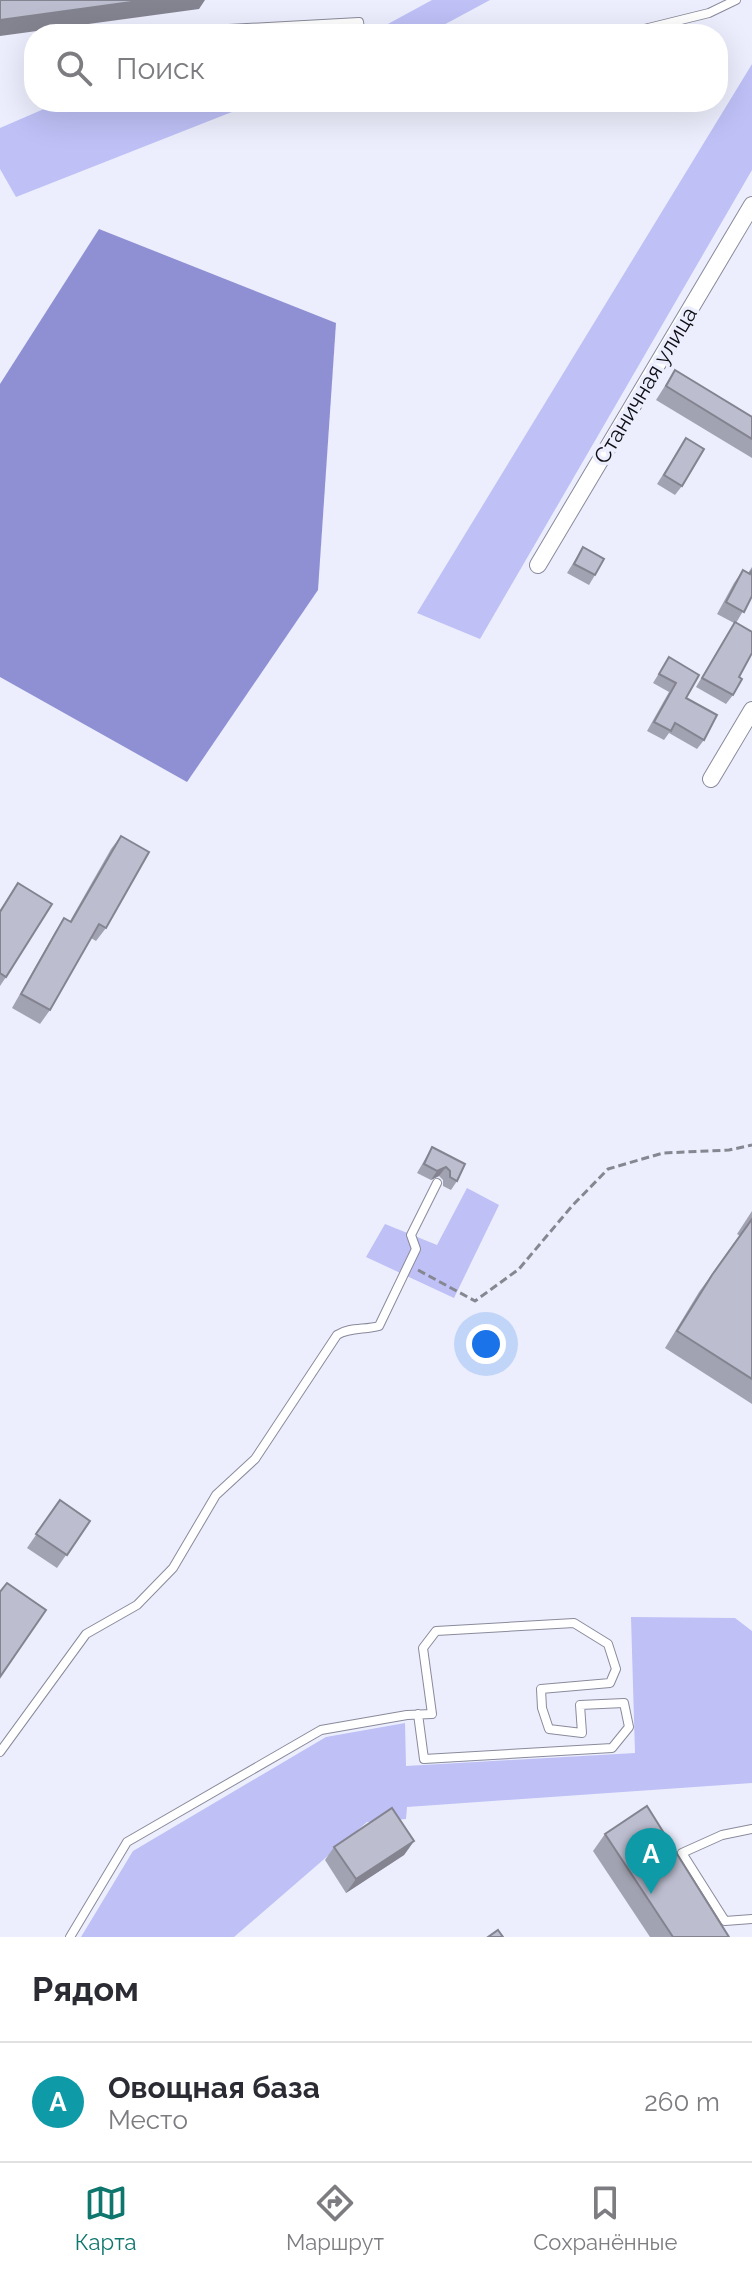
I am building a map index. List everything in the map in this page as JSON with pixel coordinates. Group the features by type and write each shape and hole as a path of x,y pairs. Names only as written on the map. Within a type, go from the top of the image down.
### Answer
{"street":[{"name":"Станичная улица","path":"538,565 752,205"},
{"path":"711,779 752,710"}],"lane":[{"path":"664,24 709,13 736,0"},
{"path":"322,24 359,24"},
{"path":"0,1752 86,1634 137,1605 173,1568 216,1495 255,1459 337,1335 346,1330 363,1331 379,1326 416,1249 411,1235 437,1183"},
{"path":"70,1937 127,1842 321,1730 418,1714 432,1714 423,1648 436,1631 574,1623 608,1644 616,1669 610,1683 541,1689 542,1708 549,1729 582,1733 580,1705 624,1703 629,1727 612,1748 424,1759 418,1714"},
{"path":"752,1829 722,1835 682,1853 725,1921 752,1919"}],"path":[{"path":"408,1265 475,1301 519,1269 608,1169 663,1153 729,1150 752,1145"}],"shaded area":[{"path":"432,0 490,0 446,24 388,24"},
{"path":"752,64 752,170 480,639 417,613 723,112 728,112 728,103"},
{"path":"37,112 232,112 16,197 0,169 0,128"},
{"path":"99,229 336,323 318,590 187,782 0,677 0,384"},
{"path":"467,1188 499,1205 454,1298 366,1257 385,1224 437,1245"},
{"path":"631,1617 735,1618 752,1631 752,1783 407,1807 406,1819 367,1822 234,1937 81,1937 133,1851 326,1737 405,1723 406,1766 635,1753"}],"building":[{"path":"0,0 146,0 0,20"},
{"path":"675,370 752,417 752,439 666,386"},
{"path":"686,438 704,449 682,486 664,475"},
{"path":"583,547 604,559 595,575 574,564"},
{"path":"743,570 750,574 752,570 752,596 744,612 726,602"},
{"path":"735,622 752,632 752,653 733,695 702,678"},
{"path":"669,657 699,675 686,698 717,715 704,740 675,723 671,731 654,722 676,683 659,674"},
{"path":"121,836 149,852 106,928 99,924 50,1010 21,994 64,918 71,922"},
{"path":"18,883 52,904 6,977 0,973 0,912"},
{"path":"432,1147 465,1164 457,1181 450,1177 446,1167 437,1171 424,1164"},
{"path":"752,1219 752,1379 677,1331"},
{"path":"60,1500 90,1521 67,1555 36,1534"},
{"path":"7,1583 46,1610 0,1677 0,1592"},
{"path":"647,1806 729,1937 673,1937 605,1834"},
{"path":"392,1808 414,1841 356,1879 334,1847"},
{"path":"498,1930 503,1937 488,1937"}],"place":[{"name":"Овощная база","path":"651,1894"}]}
